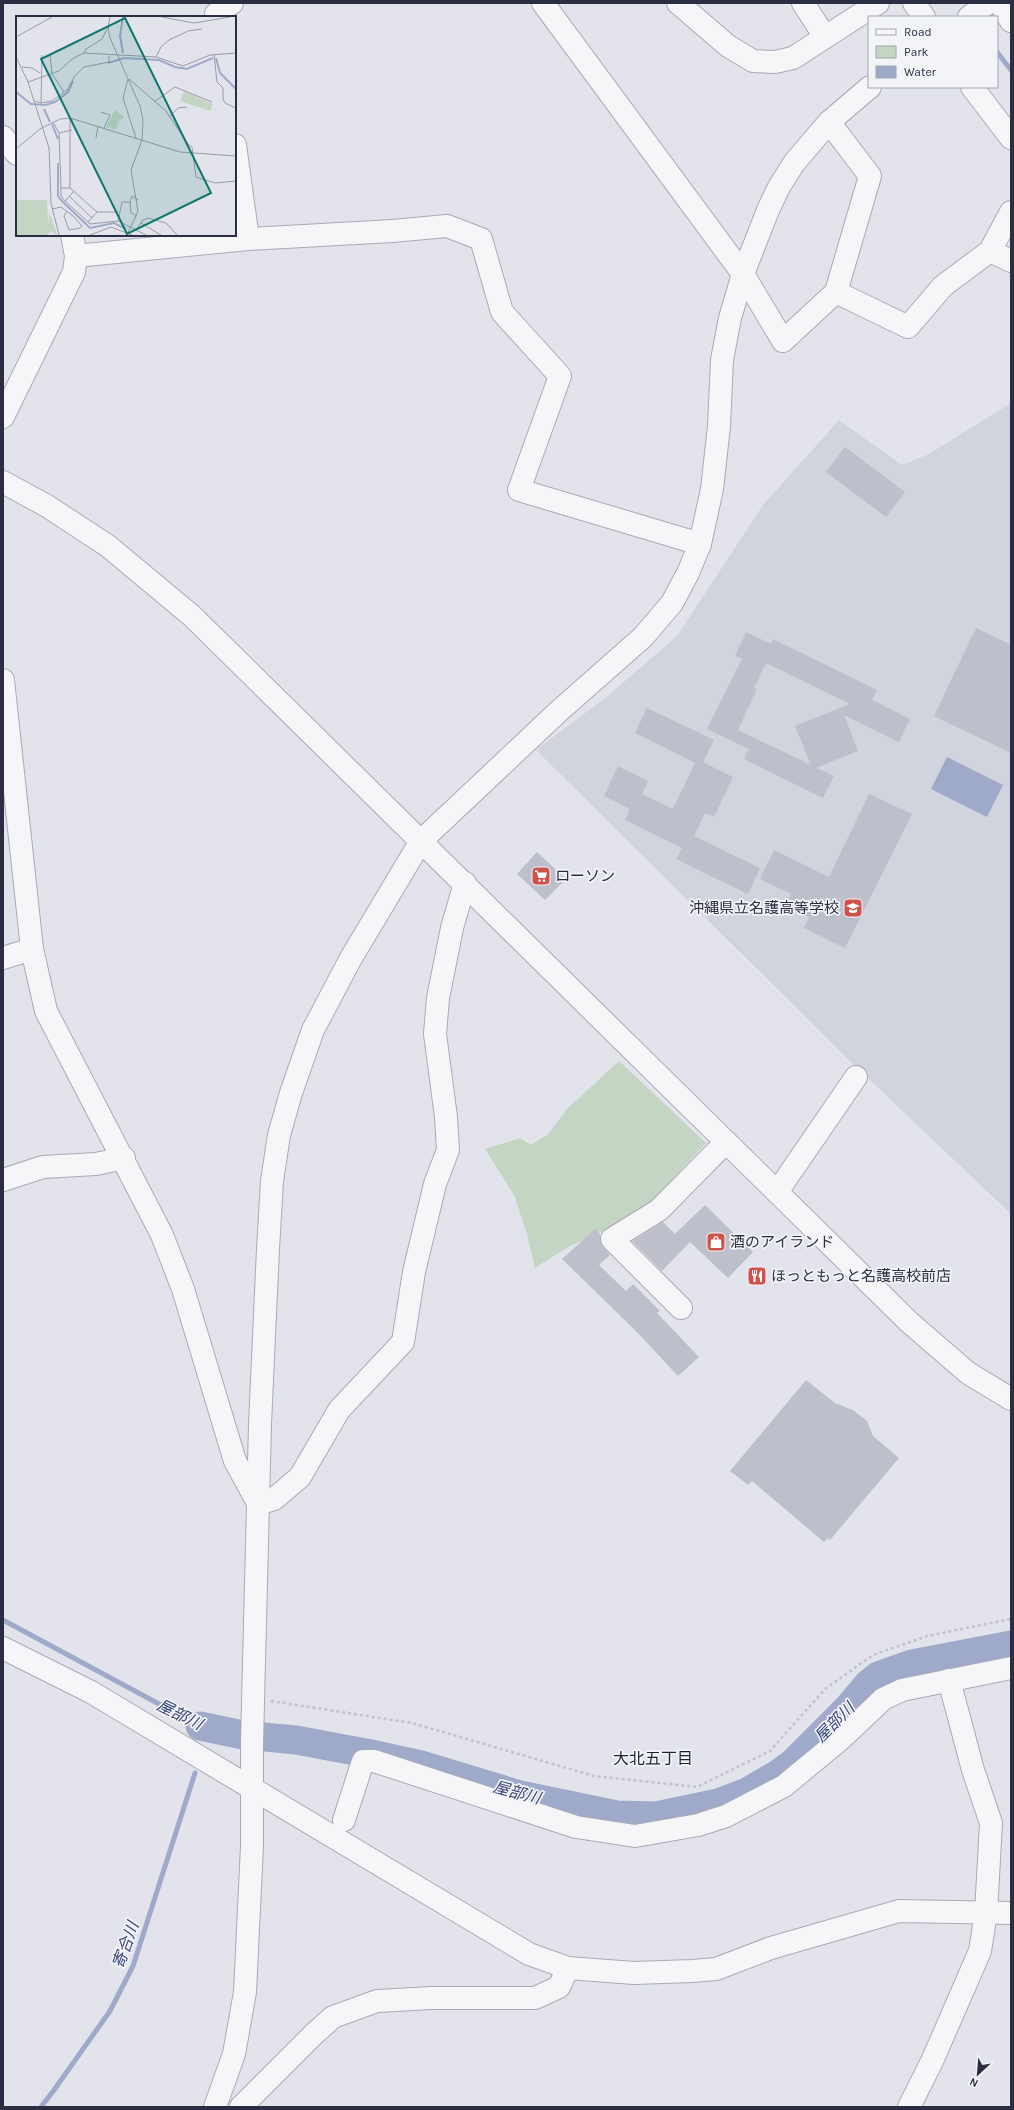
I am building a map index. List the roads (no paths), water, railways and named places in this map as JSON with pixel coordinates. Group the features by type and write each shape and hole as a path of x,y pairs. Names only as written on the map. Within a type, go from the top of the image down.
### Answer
{"street":[{"path":"543,3 743,274 782,341 836,292 870,176 829,122"},
{"path":"678,3 728,46 753,61 775,62 793,58 878,3"},
{"path":"803,3 825,37"},
{"path":"914,3 923,16"},
{"path":"970,16 988,3"},
{"path":"1000,3 1011,21"},
{"path":"215,2107 236,2047 245,1992 252,1846 252,1743 260,1424 268,1249 272,1181 279,1135 291,1093 313,1030 351,958 421,840 559,711 644,637 672,603 688,573 700,544 712,489 722,360 730,318 743,274 768,210 779,187 794,163 829,122 869,88"},
{"path":"973,88 1011,138"},
{"path":"3,137 16,153"},
{"path":"236,152 248,238"},
{"path":"836,292 908,327 943,286 990,251 1011,212"},
{"path":"76,256 248,238 392,231 447,226 481,239 502,312 560,376 519,490 700,544"},
{"path":"3,417 74,272 76,256 72,236"},
{"path":"990,251 1011,261"},
{"path":"3,482 48,506 108,546 192,616 465,883 909,1322 968,1373 1011,1399"},
{"path":"3,680 32,949 46,1011 124,1158 162,1235 182,1289 235,1461 258,1504"},
{"path":"258,1504 274,1499 300,1477 339,1410 403,1342 414,1272 435,1184 448,1150 446,1118 435,1034 440,990 452,928 465,883"},
{"path":"3,958 32,949"},
{"path":"777,1192 856,1077"},
{"path":"681,1308 612,1239 659,1210 726,1142"},
{"path":"3,1180 44,1167 96,1164 124,1158"},
{"path":"3,1648 91,1692 529,1954 568,1968 634,1973 716,1968 778,1946 899,1912 1011,1913"},
{"path":"344,1820 363,1761 374,1761 576,1827 635,1836 698,1825 726,1816 784,1786 842,1738 882,1700 902,1690 1011,1668"},
{"path":"909,2107 933,2059 980,1951 986,1913 991,1823 973,1770 948,1680"},
{"path":"241,2107 333,2017 377,2000 431,1998 535,1998 559,1987 568,1968"}],"water":[{"path":"947,757 1003,785 987,817 931,789"}],"waterway":[{"path":"998,53 1011,70"},
{"name":"屋部川","path":"3,1620 200,1726"},
{"name":"屋部川","path":"200,1726 243,1735 296,1740 371,1754 421,1765 520,1795 617,1815 656,1816 718,1803 747,1792 778,1774 793,1763 847,1709 868,1684 878,1676 912,1664 1011,1645"},
{"name":"寄合川","path":"41,2107 110,2011 133,1966 195,1773"}],"place":[{"name":"ローソン","path":"541,876"},
{"name":"沖縄県立名護高等学校","path":"853,908"},
{"name":"酒のアイランド","path":"716,1242"},
{"name":"ほっともっと名護高校前店","path":"757,1276"}],"district":[{"name":"大北五丁目","path":"653,1758"}]}
